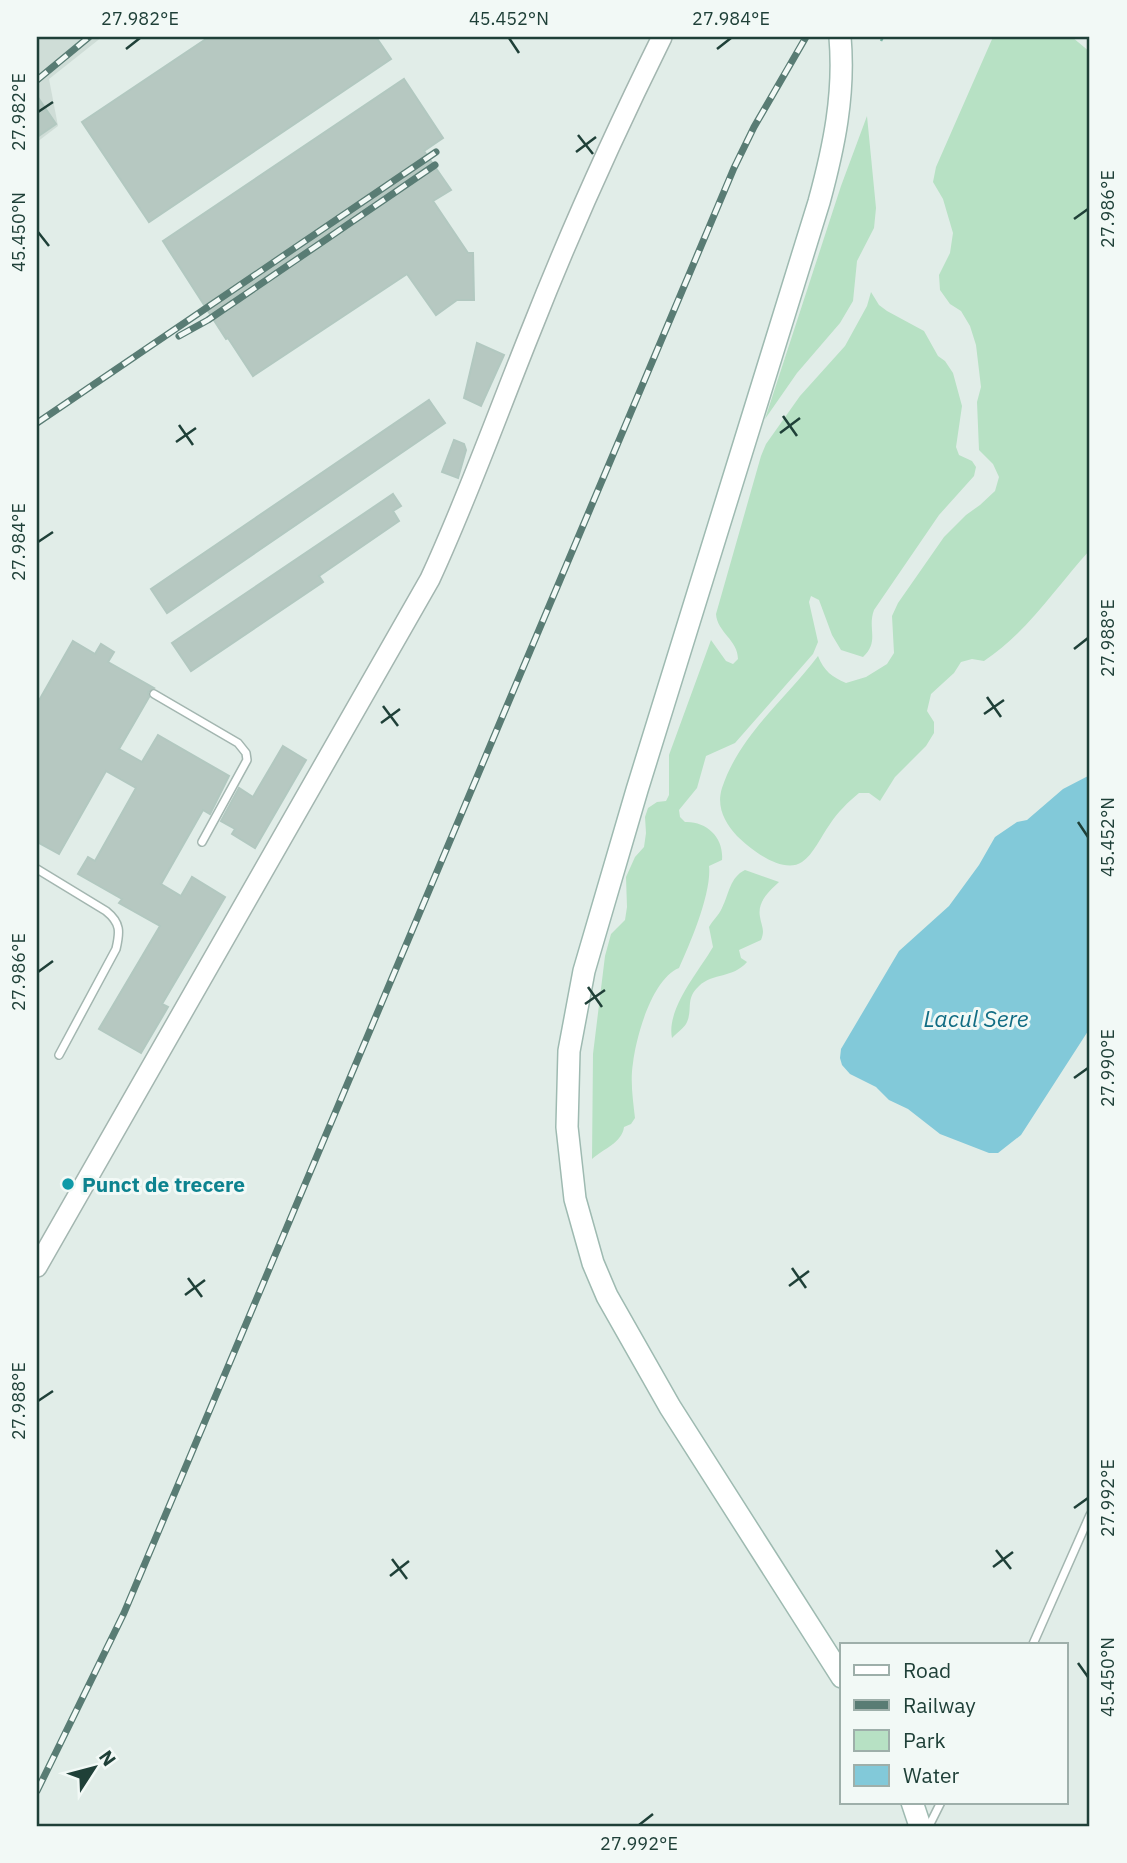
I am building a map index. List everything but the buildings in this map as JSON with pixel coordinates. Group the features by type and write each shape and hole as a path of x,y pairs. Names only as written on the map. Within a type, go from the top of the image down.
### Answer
{"main road":[{"path":"840,37 842,88 833,150 584,971 569,1051 567,1102 570,1165 575,1199 593,1263 607,1296 670,1407 840,1674"},
{"path":"913,1804 920,1826"}],"street":[{"path":"37,1267 430,579 610,142 662,37"}],"lane":[{"path":"154,694 237,743 246,753 247,760 202,842"},
{"path":"37,869 106,911 115,918 120,929 116,949 59,1055"},
{"path":"1033,1643 1090,1516"},
{"path":"929,1826 940,1804"}],"path":[{"path":"881,41 883,37"}],"shaded area":[{"path":"37,37 102,37 49,79 58,126 37,142"}],"green space":[{"path":"993,37 1072,37 1090,52 1090,550 1040,609 1000,650 984,661 972,659 961,662 954,673 931,694 927,711 934,722 934,733 926,746 895,777 880,801 869,793 859,793 836,815 806,859 794,865 777,863 758,853 737,836 723,814 720,795 740,751 764,718 818,656 829,673 846,683 866,677 887,664 894,653 892,616 898,603 944,537 995,491 999,477 993,464 979,450 977,402 981,387 976,345 970,326 961,311 950,304 940,290 939,275 950,253 953,233 943,199 933,182 936,167"},
{"path":"867,116 876,208 874,228 857,261 853,301 840,323 797,373 765,419 841,186"},
{"path":"871,292 879,305 887,311 924,331 938,356 953,373 962,406 956,447 959,455 972,461 976,467 974,476 939,515 874,610 871,646 863,657 841,650 832,635 819,600 811,596 809,602 818,642 813,654 735,743 706,756 697,788 679,810 680,817 685,822 700,824 712,832 720,845 722,860 709,866 704,903 689,946 679,968 669,974 653,996 642,1024 632,1070 635,1118 631,1124 624,1127 616,1142 592,1159 593,1054 605,956 611,934 625,920 626,877 635,857 644,847 648,808 657,802 666,801 669,795 669,755 711,640 726,661 733,664 738,659 735,646 720,626 716,614 761,456 766,444 800,396 845,346 867,306"},
{"path":"745,870 779,882 760,906 763,931 761,940 739,950 741,958 747,962 741,967 699,986 691,999 687,1022 672,1038 671,1027 679,1003 713,947 709,927 721,911 733,881"}],"water":[{"name":"Lacul Sere","path":"1090,775 1090,1028 1021,1135 998,1153 989,1153 940,1134 908,1109 889,1100 876,1087 850,1074 842,1065 841,1049 899,951 949,906 979,865 995,837 1017,822 1027,820 1063,789"}],"railway":[{"path":"37,80 89,37"},
{"path":"37,1791 124,1613 734,168 754,127 806,37"},
{"path":"37,423 436,152"},
{"path":"179,336 208,320 435,165"}],"place":[{"name":"Punct de trecere","path":"68,1184"}]}
